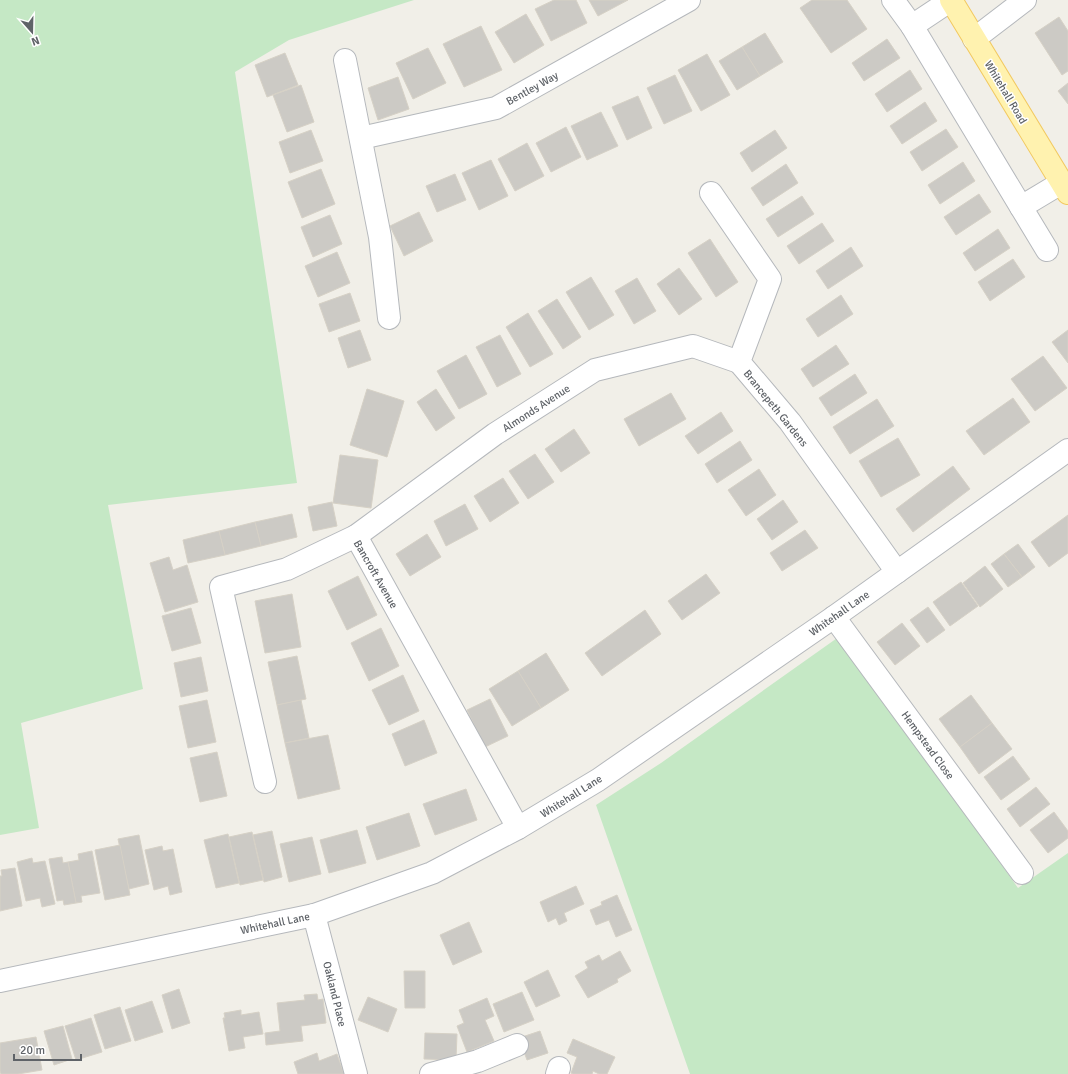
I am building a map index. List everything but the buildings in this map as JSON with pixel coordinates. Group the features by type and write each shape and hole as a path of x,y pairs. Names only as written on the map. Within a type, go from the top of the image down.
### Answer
{"main road":[{"name":"Whitehall Road","path":"952,0 974,39 1065,188"}],"street":[{"name":"Bentley Way","path":"361,138 496,108 689,0"},
{"path":"893,0 912,26 1047,250"},
{"name":"Whitehall Road","path":"912,26 952,0"},
{"path":"974,39 1025,0"},
{"path":"345,60 380,237 388,318"},
{"name":"Whitehall Road","path":"1021,207 1065,188"},
{"name":"Brancepeth Gardens","path":"711,193 770,279 739,362 790,422 897,572"},
{"name":"Almonds Avenue","path":"356,536 495,434 595,370 693,346 739,362"},
{"name":"Whitehall Lane","path":"0,981 314,915 432,873 518,828 598,780 834,617 1068,450"},
{"name":"Bancroft Avenue","path":"265,782 221,587 287,569 356,536 518,828"},
{"name":"Hempstead Close","path":"834,617 1022,873"},
{"name":"Oakland Place","path":"314,915 356,1074"},
{"path":"431,1074 478,1061 517,1045"}],"green space":[{"path":"0,0 414,0 289,40 235,72 297,483 108,505 143,689 21,723 39,828 0,835"},
{"path":"840,636 1018,888 1068,853 1068,1074 690,1074 596,805 661,763"}]}
